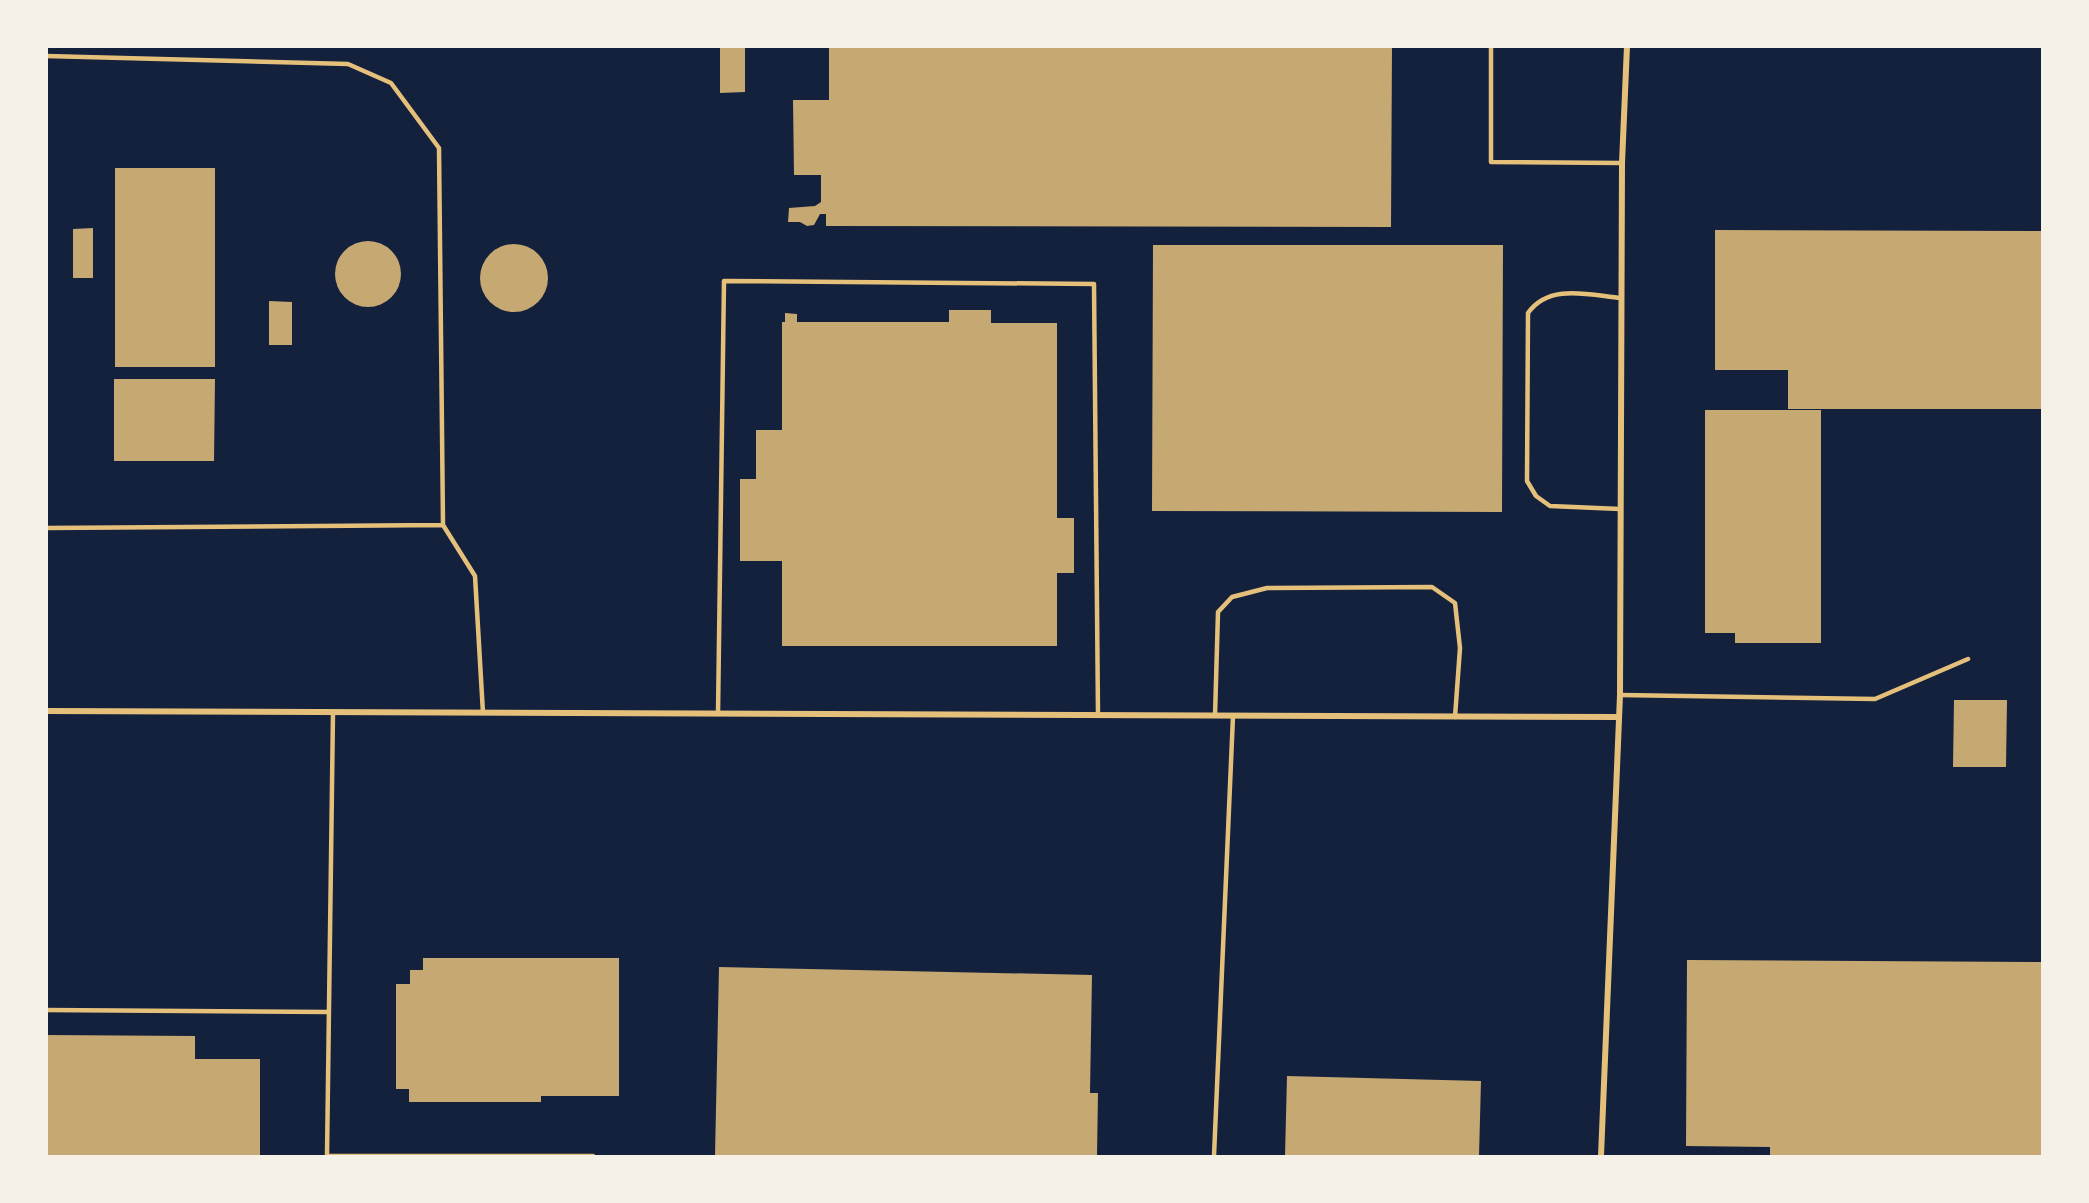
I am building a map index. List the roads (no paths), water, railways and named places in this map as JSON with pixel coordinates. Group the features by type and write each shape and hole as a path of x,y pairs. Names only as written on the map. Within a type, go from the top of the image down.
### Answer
{"street":[{"path":"1600,1156 1620,695 1622,163 1627,46"},
{"path":"46,711 1619,717"}],"lane":[{"path":"1491,46 1491,162 1622,163"},
{"path":"46,56 348,64 391,83 439,147 443,525 475,576 483,713"},
{"path":"718,714 724,281 1094,284 1098,715"},
{"path":"1620,509 1550,506 1536,496 1527,481 1528,313 1536,302 1558,292 1621,298"},
{"path":"46,528 443,525"},
{"path":"1215,716 1218,612 1232,597 1267,588 1432,586 1455,603 1460,648 1455,717"},
{"path":"1620,695 1875,699 1968,659"},
{"path":"333,712 327,1156 593,1156"},
{"path":"1214,1156 1233,716"},
{"path":"46,1010 329,1012"}]}
